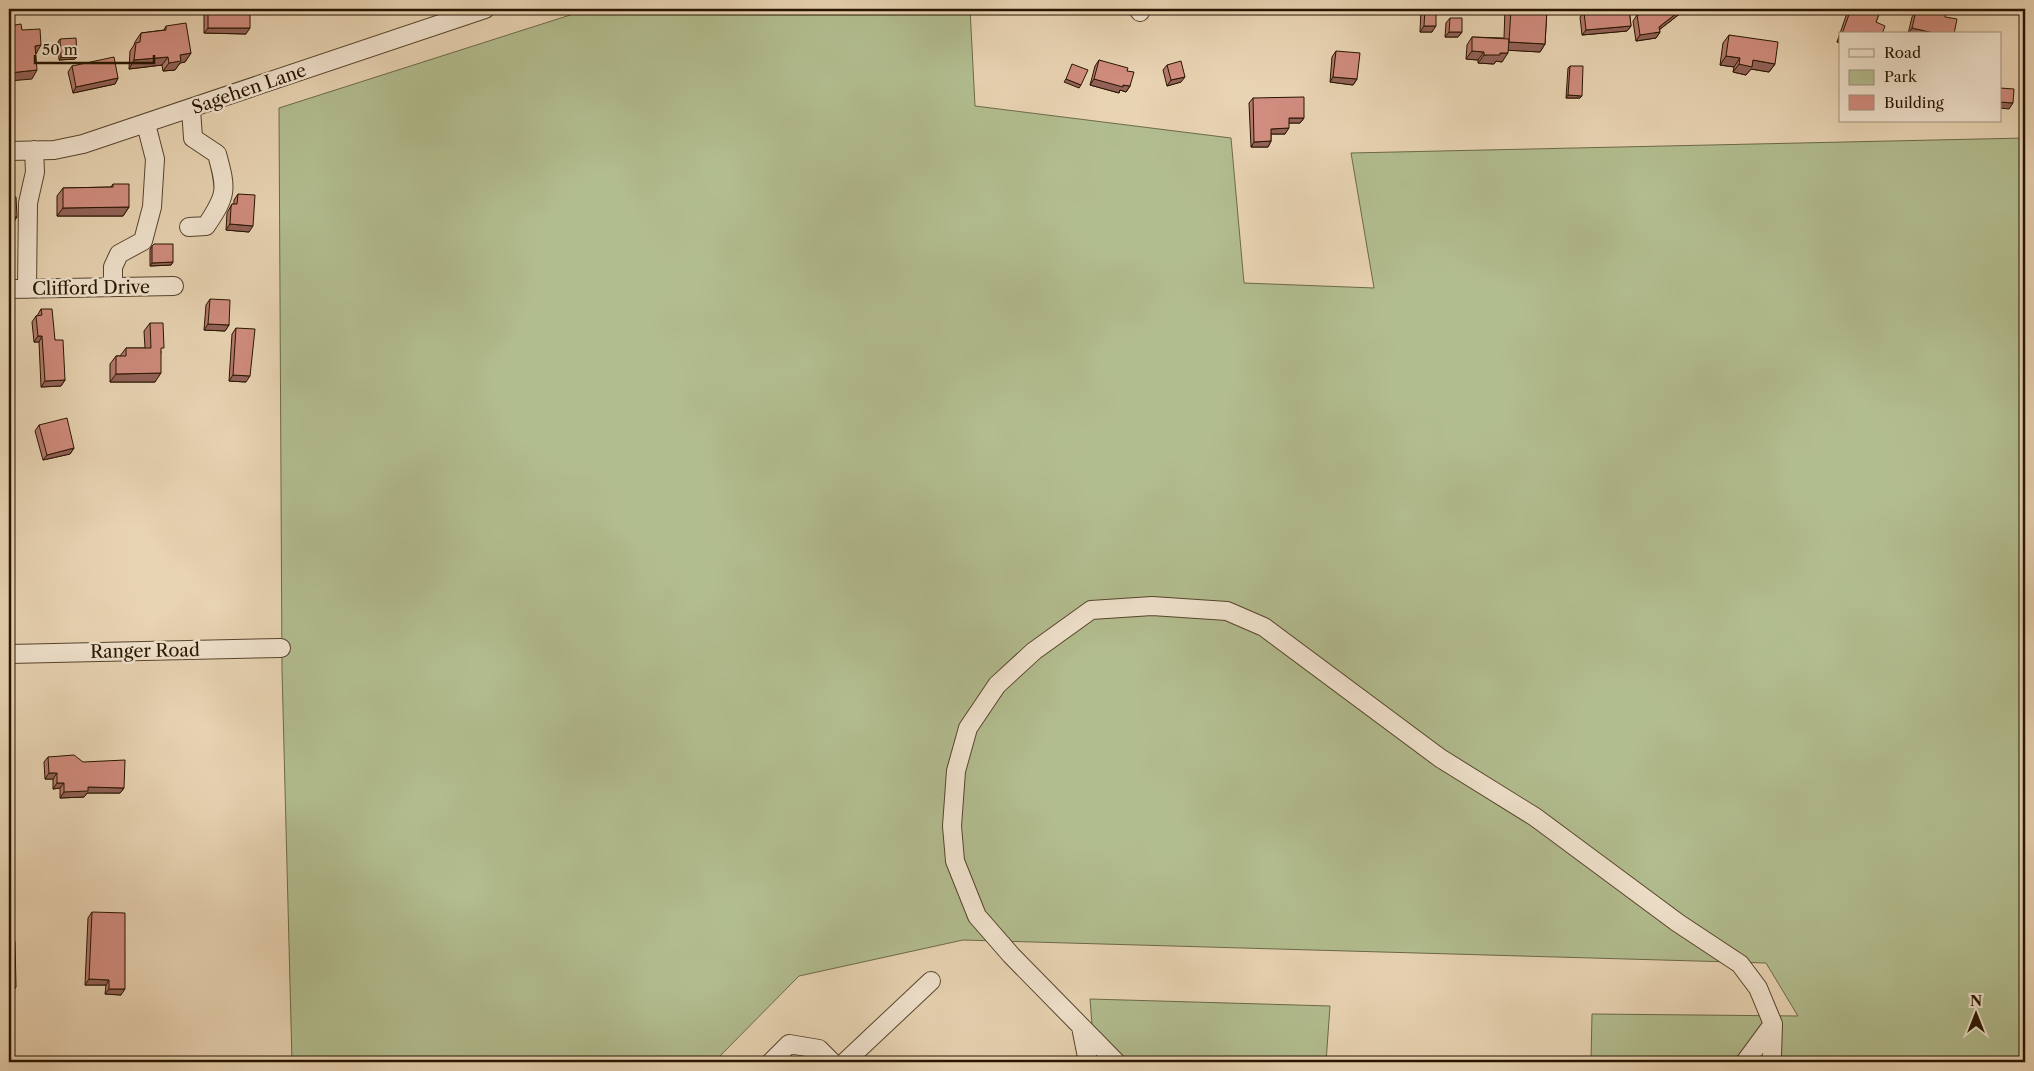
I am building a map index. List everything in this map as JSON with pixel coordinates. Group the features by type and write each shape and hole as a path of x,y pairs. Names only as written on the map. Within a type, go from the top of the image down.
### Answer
{"street":[{"name":"Sagehen Lane","path":"9,151 54,150 83,144 485,9"},
{"path":"189,227 206,226 220,206 225,183 217,154 193,138 191,109"},
{"path":"113,287 113,267 119,254 143,241 152,207 156,160 146,124"},
{"path":"27,289 28,203 35,172 34,150"},
{"name":"Clifford Drive","path":"9,289 174,286"},
{"path":"1116,1062 1011,955 977,916 955,861 952,826 956,771 968,728 997,686 1034,651 1091,610 1152,606 1227,611 1264,627 1440,758 1535,817 1678,923 1740,964 1758,988 1773,1024 1770,1062"},
{"name":"Ranger Road","path":"9,654 281,648"},
{"path":"845,1062 930,981"},
{"path":"1745,1062 1773,1024"},
{"path":"1081,1027 1088,1062"},
{"path":"771,1062 789,1044 819,1049 832,1062"}],"green space":[{"path":"589,9 970,9 975,106 1231,138 1244,283 1374,288 1351,153 2025,138 2025,1062 1591,1062 1592,1014 1798,1016 1766,963 963,940 799,976 714,1062 292,1062 282,670 279,108"},
{"path":"1090,999 1330,1006 1326,1062 1095,1062"}],"building":[{"path":"208,9 250,9 250,28 208,28"},
{"path":"1425,9 1436,9 1436,26 1424,26"},
{"path":"1511,9 1547,9 1545,44 1509,42"},
{"path":"1629,9 1631,26 1586,30 1584,12"},
{"path":"1663,9 1682,9 1659,27 1660,32 1640,35 1637,15 1664,11"},
{"path":"1851,9 1881,9 1876,22 1885,26 1883,32 1843,32"},
{"path":"1923,9 1946,10 1945,17 1957,19 1954,32 1929,32 1912,28 1916,11 1922,13"},
{"path":"1450,18 1462,18 1462,32 1449,32"},
{"path":"186,23 191,53 180,55 181,61 169,63 168,57 134,60 136,43 140,42 141,33 166,30 166,26"},
{"path":"21,24 22,30 40,29 41,45 35,46 37,70 9,73 9,26"},
{"path":"1729,35 1778,42 1775,64 1753,60 1752,67 1739,64 1740,58 1726,56"},
{"path":"1472,37 1509,39 1508,53 1484,55 1484,52 1472,51"},
{"path":"76,38 77,57 61,57 60,39"},
{"path":"1336,51 1360,53 1357,79 1333,77"},
{"path":"114,57 118,78 76,87 72,66"},
{"path":"1099,60 1128,68 1127,71 1134,72 1130,86 1123,85 1123,87 1094,79"},
{"path":"1181,61 1185,77 1171,80 1167,65"},
{"path":"1072,64 1088,70 1081,85 1066,79"},
{"path":"1570,66 1583,66 1582,96 1568,95"},
{"path":"2002,88 2014,89 2013,103 2002,102"},
{"path":"1304,97 1304,118 1289,118 1289,128 1271,129 1271,141 1254,142 1253,98"},
{"path":"113,184 129,184 129,207 63,208 63,188 113,187"},
{"path":"238,194 255,195 253,226 230,224 231,207 232,204 237,204"},
{"path":"9,197 16,197 17,217 12,217 12,229 9,229"},
{"path":"154,244 173,244 173,262 152,263 152,246"},
{"path":"210,299 230,300 229,325 208,324"},
{"path":"41,309 52,309 55,340 63,340 65,380 45,381 42,336 38,336 36,316 42,315"},
{"path":"150,323 163,323 164,348 161,348 161,373 116,374 116,356 126,356 126,348 151,348"},
{"path":"236,328 255,329 250,376 233,375"},
{"path":"67,418 74,448 47,455 39,425"},
{"path":"74,755 83,762 125,760 124,788 88,787 88,791 64,792 64,783 57,783 57,773 49,773 48,757"},
{"path":"92,912 125,913 125,989 109,989 109,980 89,979"},
{"path":"15,941 16,987 9,988 9,942"}]}
